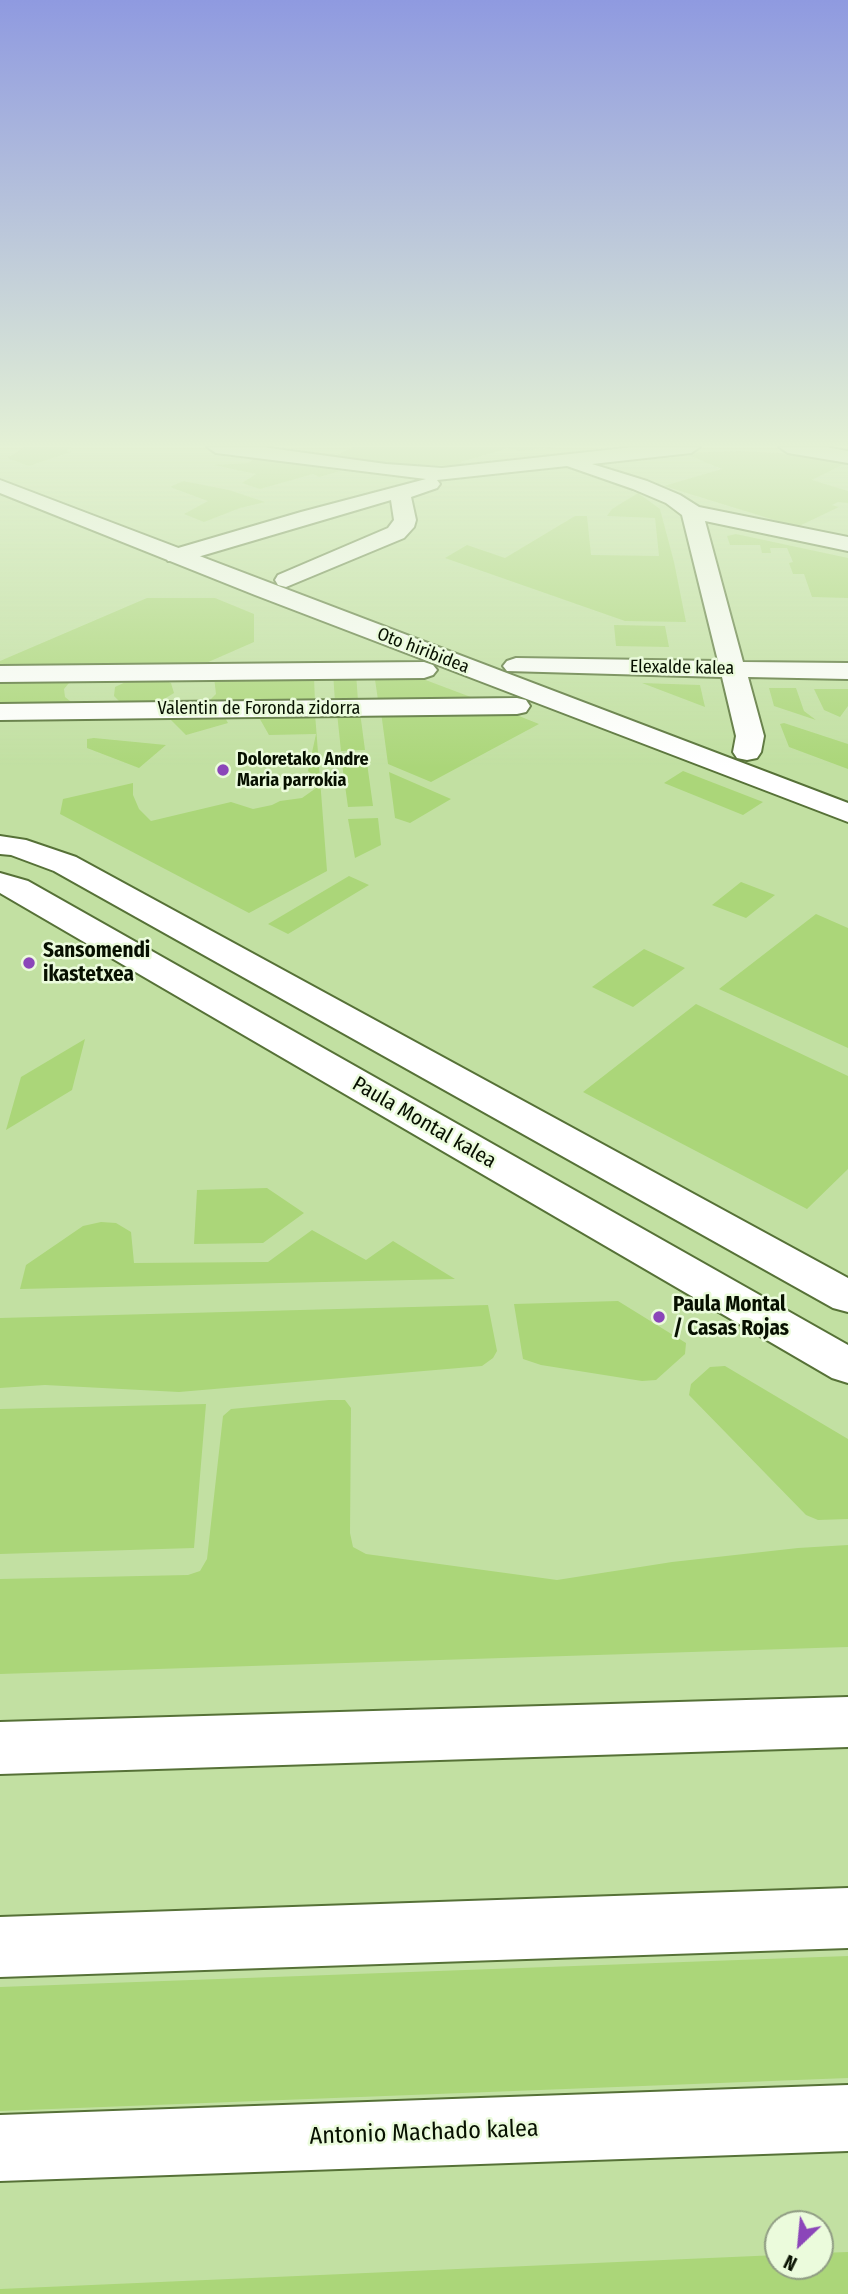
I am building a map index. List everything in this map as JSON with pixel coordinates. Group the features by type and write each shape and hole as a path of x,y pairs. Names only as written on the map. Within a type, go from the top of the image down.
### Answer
{"street":[{"name":"Oto hiribidea","path":"171,554 848,813"},
{"path":"176,556 183,554"},
{"name":"Oto hiribidea","path":"219,554 848,790"},
{"path":"286,580 347,554"},
{"path":"703,554 750,736 747,752"},
{"name":"Elexalde kalea","path":"516,666 848,671"},
{"name":"Valentin de Foronda zidorra","path":"0,674 424,670"},
{"name":"Valentin de Foronda zidorra","path":"0,712 517,706"},
{"path":"0,845 15,846 65,863 848,1297"},
{"name":"Paula Montal kalea","path":"0,882 17,888 848,1366"},
{"path":"0,1748 848,1721"},
{"path":"0,1947 848,1917"},
{"name":"Antonio Machado kalea","path":"0,2148 848,2118"}],"green space":[{"path":"452,554 493,554 505,558 512,554 672,554 686,622 625,621 445,558"},
{"path":"790,554 830,554 848,558 848,598 812,597 804,574 793,574 789,563 793,562"},
{"path":"147,598 215,598 254,614 254,642 206,663 0,666 0,661"},
{"path":"614,625 665,626 669,647 616,646"},
{"path":"333,673 356,673 358,701 335,702"},
{"path":"374,673 407,673 476,699 378,700"},
{"path":"314,676 315,703 208,702 216,694 214,677"},
{"path":"74,677 64,689 65,697 75,705 0,706 0,678"},
{"path":"132,679 164,680 171,683 174,693 150,704 119,701 114,696 115,687"},
{"path":"642,683 700,685 705,707"},
{"path":"769,688 796,688 804,711 816,720 774,706"},
{"path":"814,689 848,689 848,706 840,717 824,710"},
{"path":"504,710 539,724 431,782 388,764 381,712"},
{"path":"360,712 365,750 341,751 337,713"},
{"path":"315,713 327,871 249,913 60,814 63,799 133,783 133,795 139,809 151,821 231,802 253,809 302,798 319,786 319,780 308,771 316,734 269,735 257,714"},
{"path":"223,714 228,723 186,735 171,720 188,715"},
{"path":"780,724 848,744 848,769 789,747"},
{"path":"87,739 166,745 139,768 87,748"},
{"path":"367,763 373,806 348,807 342,764"},
{"path":"683,771 763,802 743,815 664,783"},
{"path":"389,772 451,799 410,823 395,818"},
{"path":"378,818 381,845 355,858 348,819"},
{"path":"349,876 369,885 288,934 268,924"},
{"path":"741,882 775,895 746,918 712,905"},
{"path":"816,914 848,928 848,1048 719,989"},
{"path":"644,949 685,968 633,1007 592,987"},
{"path":"696,1004 848,1076 848,1169 807,1209 583,1092"},
{"path":"85,1039 72,1090 6,1130 21,1077"},
{"path":"267,1188 304,1213 263,1243 194,1244 197,1190"},
{"path":"101,1222 116,1223 131,1232 134,1263 268,1262 312,1230 366,1260 393,1241 455,1279 20,1289 26,1265 83,1226"},
{"path":"618,1301 686,1343 685,1354 656,1380 642,1381 541,1365 523,1359 514,1304"},
{"path":"488,1305 497,1351 493,1358 482,1366 179,1392 45,1385 0,1388 0,1318"},
{"path":"725,1366 848,1439 848,1519 818,1520 806,1515 689,1395 691,1384 710,1367"},
{"path":"345,1400 351,1408 350,1533 353,1547 366,1554 557,1580 672,1562 848,1545 848,1647 0,1674 0,1579 188,1575 200,1571 207,1559 223,1416 231,1409"},
{"path":"206,1404 194,1548 0,1554 0,1409"},
{"path":"848,1956 848,2078 0,2111 0,1987"},
{"path":"834,2252 848,2252 848,2294 0,2294 0,2289 764,2256 764,2280 834,2280"}],"place":[{"name":"Doloretako Andre Maria parrokia","path":"223,770"},
{"name":"Sansomendi ikastetxea","path":"29,963"},
{"name":"Paula Montal / Casas Rojas","path":"659,1317"}]}
